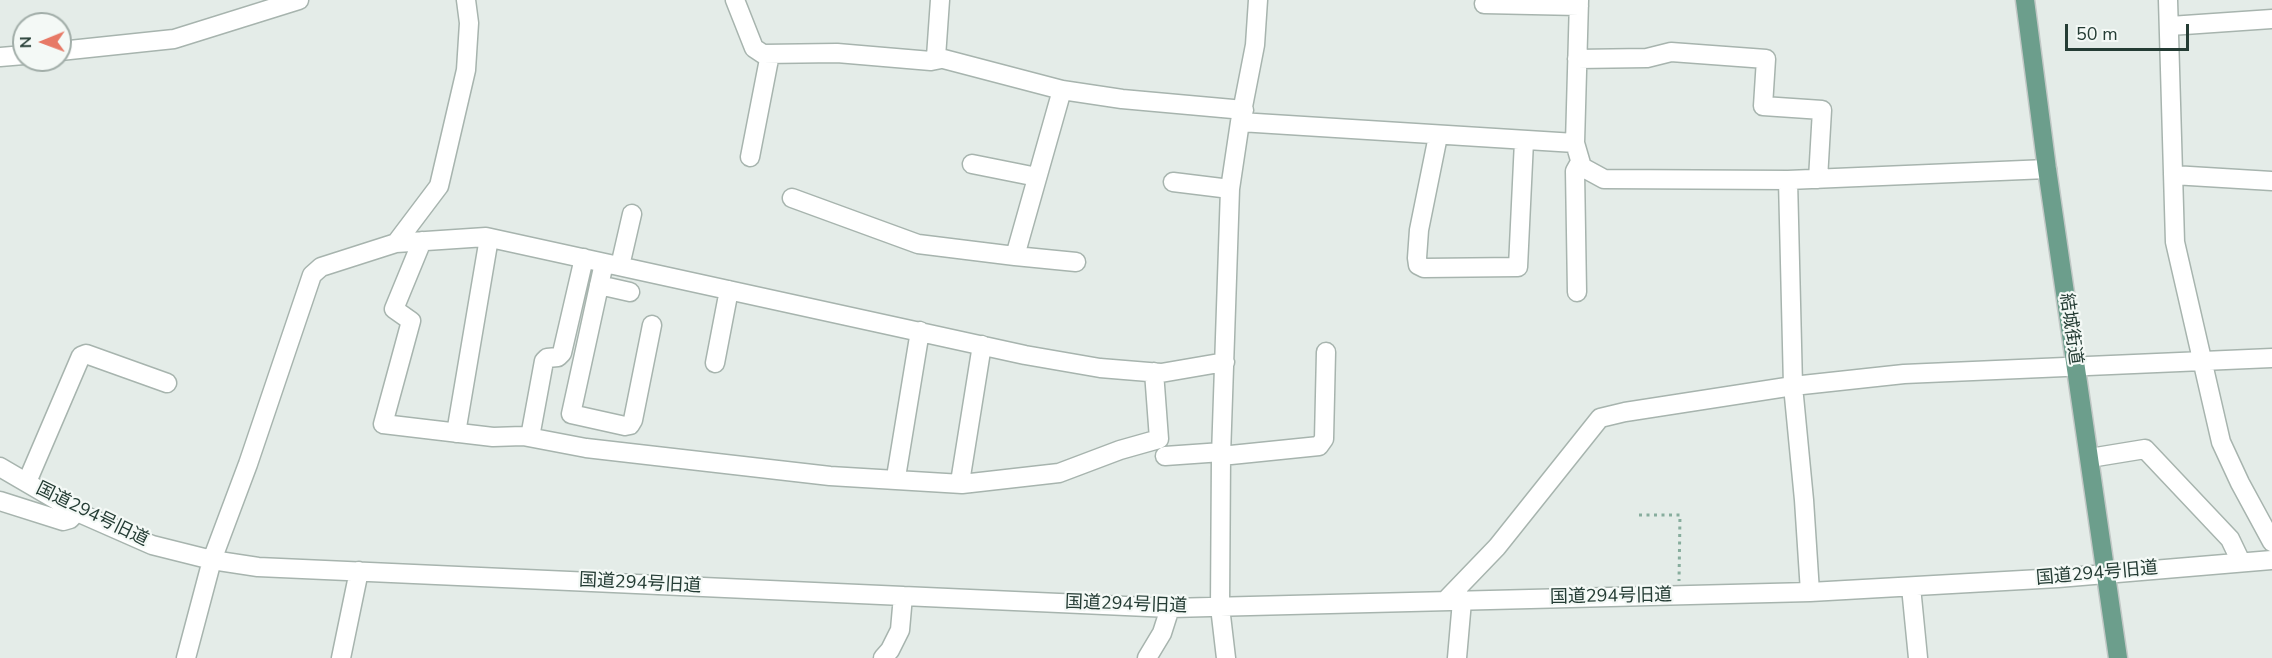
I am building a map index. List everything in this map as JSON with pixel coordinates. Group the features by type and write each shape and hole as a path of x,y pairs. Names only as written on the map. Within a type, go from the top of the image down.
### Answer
{"main road":[{"name":"結城街道","path":"2025,0 2118,658"}],"street":[{"path":"72,50 174,39 299,0"},
{"path":"396,243 439,186 466,70 469,23 466,0"},
{"path":"735,0 754,48 763,54 837,53 931,61 941,59"},
{"path":"940,0 936,57 1062,90 1242,116 1438,136 1575,143"},
{"path":"1226,658 1220,607 1221,454 1230,189 1255,45 1258,0"},
{"path":"2168,0 2175,242 2221,442 2272,542"},
{"path":"1484,4 1579,3 1575,143 1582,167 1604,179 1788,180 2048,170"},
{"path":"2170,26 2272,19"},
{"path":"1577,59 1647,58 1671,52 1766,59 1763,106 1822,110 1818,179"},
{"path":"750,157 771,54"},
{"path":"1015,256 1062,90"},
{"path":"1438,136 1419,230 1417,258 1418,265 1424,268 1518,267 1524,141"},
{"path":"1577,292 1575,171 1580,162"},
{"path":"972,164 1037,177"},
{"path":"2173,175 2272,181"},
{"path":"1788,180 1793,386 1810,592"},
{"path":"1173,183 1230,189"},
{"path":"792,198 918,244 1076,262"},
{"path":"632,214 612,264 599,285 571,414 625,426 630,425 633,420 652,325"},
{"path":"186,658 212,560 248,464 312,275 321,267 396,243 489,238 982,345 1100,368 1161,373 1225,362"},
{"path":"456,433 489,238"},
{"path":"422,241 394,309 411,321 382,424 493,437 511,435 530,437 586,448 830,476 962,484 1059,473 1159,438 1154,372"},
{"path":"530,437 544,361 547,358 558,357 562,353 584,258"},
{"path":"599,285 630,292"},
{"path":"715,363 729,290"},
{"path":"897,471 920,331"},
{"path":"961,476 982,345"},
{"path":"1165,456 1319,446 1324,439 1326,352"},
{"path":"27,482 81,356 86,354 167,383"},
{"path":"1457,658 1453,601 1600,418 1625,412 1793,386 1904,374 2272,358"},
{"path":"2090,458 2145,449 2230,539 2241,562"},
{"name":"国道294号旧道","path":"0,467 77,512 152,545 212,560 258,567 1170,609 1810,592 1911,587 2272,560"},
{"path":"0,501 63,521 70,519 77,512"},
{"path":"340,658 359,572"},
{"path":"1911,587 1918,658"},
{"path":"883,658 890,650 900,630 903,596"},
{"path":"1147,658 1162,633 1170,609"}],"path":[{"path":"1639,515 1680,515 1680,581"}]}
